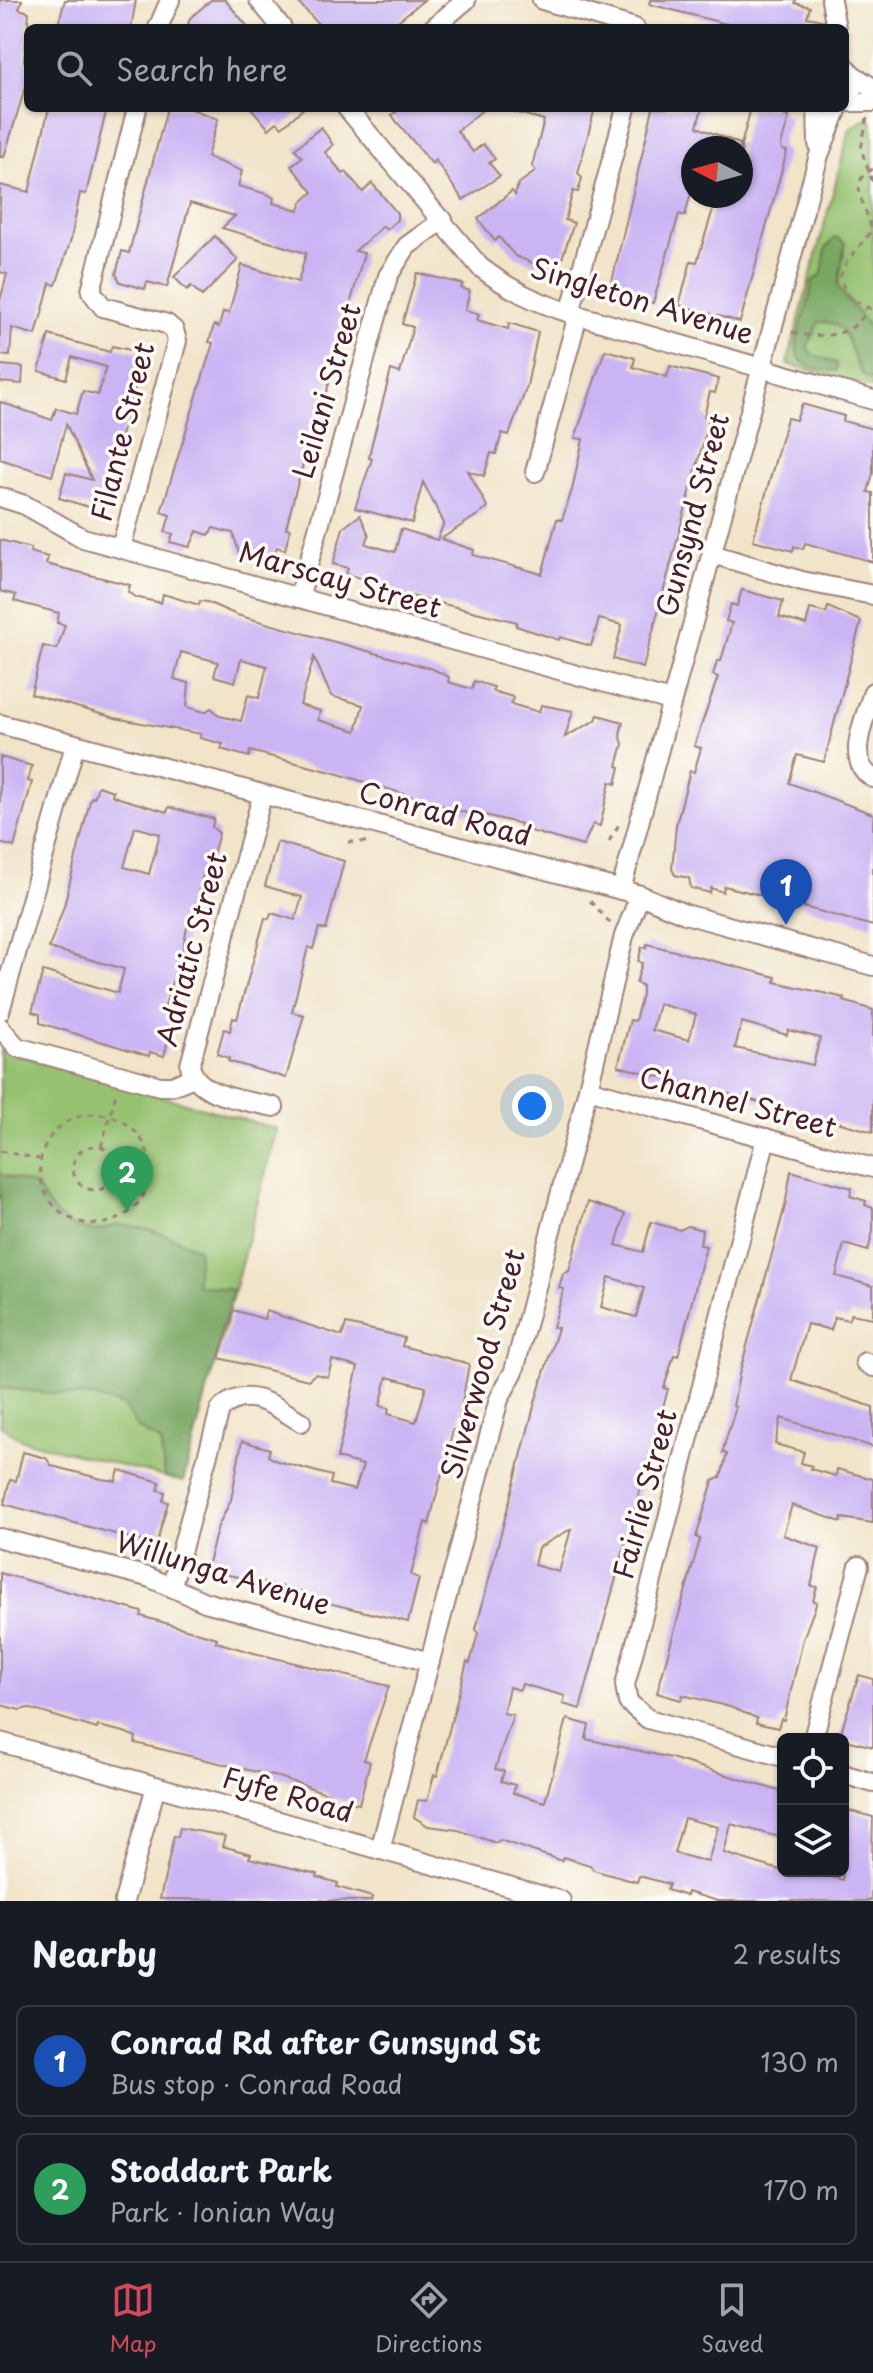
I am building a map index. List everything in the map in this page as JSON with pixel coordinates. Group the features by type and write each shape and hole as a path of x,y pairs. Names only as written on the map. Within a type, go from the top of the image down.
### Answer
{"street":[{"path":"160,24 170,0"},
{"path":"259,0 279,24"},
{"path":"438,24 466,0"},
{"path":"542,0 622,24"},
{"path":"849,70 873,88"},
{"path":"849,78 852,93 849,97"},
{"path":"849,103 870,109"},
{"name":"Filante Street","path":"121,548 176,355 176,328 103,307 91,291 136,112"},
{"name":"Singleton Avenue","path":"350,112 480,267 504,286 531,300 574,314 873,400"},
{"path":"535,472 625,112"},
{"name":"Gunsynd Street","path":"817,112 819,155"},
{"name":"Gunsynd Street","path":"630,892 671,701 819,155 836,112"},
{"name":"Leilani Street","path":"299,598 388,276 407,246 443,220"},
{"name":"Marscay Street","path":"0,497 25,505 74,534 671,701"},
{"path":"712,554 811,583 873,595"},
{"path":"873,692 857,754 861,768 873,778"},
{"name":"Conrad Road","path":"0,724 630,892 685,914 873,966"},
{"path":"0,1011 75,745"},
{"name":"Adriatic Street","path":"262,796 190,1058 194,1077 211,1090 274,1107"},
{"name":"Silverwood Street","path":"380,1850 499,1399 514,1371 588,1089 624,936 630,892"},
{"path":"0,1027 17,1047 167,1087 194,1077"},
{"name":"Channel Street","path":"588,1089 873,1168"},
{"name":"Fairlie Street","path":"766,1138 625,1685 628,1702 648,1719 777,1755"},
{"path":"172,1585 220,1410 237,1398 250,1397 272,1404 301,1422"},
{"name":"Willunga Avenue","path":"0,1538 172,1585 205,1602 430,1662"},
{"path":"815,1733 859,1566"},
{"name":"Fyfe Road","path":"0,1742 561,1901"},
{"path":"849,1776 873,1783"},
{"path":"124,1901 156,1786"}],"path":[{"path":"870,109 861,149 873,183"},
{"path":"873,169 867,172 858,189 871,232 847,261 840,277 847,297 873,310"},
{"path":"792,332 846,331 860,322 866,309"},
{"path":"581,896 617,930"},
{"path":"101,1147 121,1075"},
{"path":"84,1115 109,1116 132,1128 149,1161 147,1186 141,1198 123,1216 112,1221 87,1223 63,1214 47,1196 40,1172 41,1160 51,1135 61,1126 84,1115"},
{"path":"101,1147 113,1156 117,1170 105,1188 91,1190 78,1183 73,1163 81,1151 101,1147"},
{"path":"0,1151 41,1160"}],"green space":[{"path":"864,120 873,122 873,388 787,364 850,129"},
{"path":"836,237 845,243 838,287 873,332 873,378 869,380 857,364 846,336 831,323 819,322 807,347 811,354 837,363 837,371 815,368 803,362 797,352 797,340 812,282 822,274 826,248"},
{"path":"0,1050 277,1129 183,1482 23,1440 0,1426"},
{"path":"0,1174 36,1186 52,1210 73,1226 92,1231 118,1225 132,1226 190,1245 199,1250 196,1284 234,1290 183,1482 165,1477 160,1442 138,1428 123,1406 96,1398 0,1388"}],"building":[{"path":"0,0 22,0 19,9 29,12 28,24 24,24 24,91 4,157 0,157"},
{"path":"65,0 136,0 132,24 58,24"},
{"path":"211,0 225,0 246,24 188,24 190,18"},
{"path":"296,0 424,0 394,24 318,24"},
{"path":"650,0 796,0 795,3 810,7 807,17 822,20 823,24 726,24 649,4"},
{"path":"48,112 106,112 86,194 80,193 71,239 56,285 50,283 36,335 12,328 10,356 0,355 0,301 7,274 0,272 0,185 29,192"},
{"path":"166,112 200,112 218,119 207,157 242,171 238,186 267,194 274,198 273,203 299,210 302,202 313,192 291,166 302,157 295,149 321,127 333,145 325,152 343,174 346,172 363,192 372,183 397,213 397,220 386,230 383,226 355,251 364,253 310,454 306,453 295,493 286,528 290,529 285,550 277,547 271,562 239,553 233,533 213,528 209,535 197,531 190,547 170,542 173,534 165,532 170,515 161,512 213,343 209,342 214,325 219,327 223,312 229,313 242,265 298,282 306,253 222,228 235,216 190,203 167,287 147,282 145,289 120,282 116,274 122,251 129,253"},
{"path":"254,112 299,112 282,127 277,122 269,129"},
{"path":"396,112 480,112 457,131 473,152 483,144 495,159 489,163 500,176 463,200 435,160 432,164 392,115"},
{"path":"514,112 594,112 578,173 582,178 578,192 573,191 565,220 574,223 557,273 515,256 499,237 495,241 478,219 512,191 515,195 518,184 536,171 532,166 544,120"},
{"path":"652,112 701,112 697,127 720,136 681,136 681,208 687,208 685,216 679,214 653,303 610,290"},
{"path":"750,112 782,112 789,117 781,145 782,150 787,151 740,322 679,305 691,261 697,262 713,208 753,208 753,136 743,136"},
{"path":"215,236 238,260 202,296 191,286 187,290 174,277"},
{"path":"417,273 463,284 461,288 470,291 465,310 479,314 477,320 508,329 509,323 538,332 527,386 509,435 502,433 496,454 491,453 484,476 468,471 488,508 441,539 474,550 473,555 542,574 557,519 562,520 572,490 583,439 575,438 605,350 635,358 633,367 667,377 670,366 719,379 715,393 710,392 704,416 708,418 708,424 643,668 613,659 622,625 599,619 591,646 560,637 559,640 516,626 517,622 370,586 371,581 346,574 348,568 333,564 343,528 360,515 369,535 366,544 395,552 401,529 437,540 444,523 423,482 412,523 355,508 372,459 369,458 371,447 391,370 400,373 413,327 402,324"},
{"path":"49,335 110,352 112,346 148,354 128,408 104,506 103,503 99,510 59,498 66,473 92,480 66,424 52,476 0,459 0,402 52,420 56,408 76,414 83,391 98,395 106,367 72,357 66,379 39,371"},
{"path":"0,365 23,367 22,384 0,382"},
{"path":"802,404 844,416 843,421 873,429 873,473 868,492 873,493 873,562 805,543 803,549 794,546 793,551 753,540 787,418 796,420"},
{"path":"0,540 31,548 30,552 48,557 46,564 130,585 128,592 135,597 161,603 163,594 199,605 200,601 207,602 237,615 433,669 449,677 448,682 472,689 474,681 494,687 492,691 513,697 511,704 539,712 541,705 573,711 565,737 596,720 598,715 623,722 620,734 623,744 616,784 610,782 600,826 593,824 583,846 520,828 521,824 481,814 480,817 335,773 250,751 249,757 221,749 223,744 200,738 201,734 115,718 31,694 43,646 57,649 65,625 57,623 59,613 14,601 16,595 0,591","holes":["181,652 218,662 214,676 235,682 241,659 267,666 259,698 248,695 241,721 220,716 211,708 205,712 187,707 189,683 174,679","314,657 331,696 363,705 356,731 318,720 320,711 300,705"]},
{"path":"742,590 783,601 779,617 806,625 810,609 826,613 828,607 861,621 824,762 797,755 789,783 873,814 873,926 804,907 805,903 762,889 760,895 724,886 723,892 711,888 710,893 691,888 689,878 675,875 672,869 676,825 690,771 694,772 701,748 694,746 718,677 713,675 717,661 721,661 732,623 726,621 731,604 737,606"},
{"path":"0,757 32,766 28,781 32,782 14,847 0,843"},
{"path":"98,786 113,791 112,795 119,798 167,812 169,807 214,819 212,827 219,833 209,868 205,866 192,925 188,923 176,983 172,981 165,1006 176,1010 164,1056 150,1052 149,1056 40,1023 40,1014 32,1012 43,971 118,993 124,969 49,948 64,906 91,797 94,798","holes":["135,827 160,834 149,874 124,867"]},
{"path":"277,842 344,861 326,930 319,928 313,949 308,947 292,1012 304,1015 286,1078 228,1061 229,1058 217,1054 224,1029 230,1031 233,1018 237,1019 265,918 269,919 271,913 295,920 302,897 265,886"},
{"path":"647,944 776,977 775,982 845,998 844,1001 873,1010 873,1132 830,1120 826,1126 810,1122 811,1117 780,1108 779,1112 762,1107 763,1103 618,1066 630,1020 635,1021 642,994 642,985 636,983 642,963 638,961 642,947 646,948","holes":["659,1004 696,1014 689,1040 652,1030","742,1022 787,1035 788,1030 820,1038 813,1065 735,1048"]},
{"path":"791,1171 852,1188 850,1196 866,1201 865,1205 873,1208 873,1231 868,1251 844,1244 836,1276 873,1286 873,1318 851,1314 848,1320 835,1317 831,1330 807,1324 791,1380 873,1407 873,1447 781,1418 775,1444 804,1452 801,1463 812,1466 810,1469 836,1476 837,1469 873,1479 873,1523 842,1518 841,1522 792,1505 783,1535 820,1548 811,1586 817,1587 813,1601 817,1602 803,1639 784,1720 781,1719 778,1728 756,1723 757,1718 730,1707 683,1695 681,1700 657,1693 700,1539 696,1537 713,1481 721,1477 727,1454 723,1453 724,1446 736,1407 733,1406 739,1375 785,1206"},
{"path":"588,1202 625,1214 616,1245 643,1252 651,1222 680,1230 688,1226 702,1230 700,1245 706,1246 678,1356 674,1355 664,1388 668,1389 580,1709 563,1704 565,1696 522,1684 520,1690 509,1687 503,1713 513,1715 495,1769 504,1771 501,1781 515,1785 513,1793 545,1802 567,1719 589,1725 586,1739 671,1758 777,1790 777,1836 731,1824 724,1853 777,1869 777,1877 832,1877 843,1880 843,1877 849,1877 849,1811 873,1817 871,1901 718,1901 687,1892 686,1896 667,1890 669,1884 639,1876 637,1882 625,1879 593,1870 590,1865 563,1857 562,1861 500,1840 496,1843 458,1830 428,1826 414,1817 418,1800 427,1801 434,1775 437,1776 467,1662 470,1663 478,1633 476,1629 536,1399 558,1328 553,1327 564,1289 559,1288 563,1274 569,1271","holes":["609,1277 644,1288 636,1317 601,1307","571,1529 559,1572 534,1565 538,1548","684,1818 718,1827 708,1862 674,1853"]},
{"path":"233,1310 264,1319 266,1311 342,1336 346,1324 386,1333 404,1338 402,1346 469,1364 457,1431 453,1430 429,1524 425,1522 411,1575 419,1578 408,1622 307,1598 308,1594 279,1586 206,1570 218,1526 231,1500 242,1441 270,1449 268,1456 277,1461 332,1476 330,1484 355,1490 363,1465 337,1458 358,1367 332,1360 328,1377 315,1374 308,1380 219,1358","holes":["387,1377 426,1387 416,1422 388,1414 389,1408 380,1406"]},
{"path":"23,1452 46,1458 52,1466 102,1479 116,1481 119,1470 160,1482 158,1490 165,1492 163,1501 168,1502 156,1545 4,1504 10,1480 16,1481"},
{"path":"0,1573 142,1612 141,1616 217,1638 216,1642 389,1686 364,1760 370,1762 359,1804 328,1797 329,1794 282,1778 135,1743 136,1737 124,1732 98,1726 97,1729 28,1708 20,1710 0,1705"},
{"path":"859,1675 873,1679 873,1747 849,1741 849,1733 841,1733"},
{"path":"180,1828 225,1836 222,1846 251,1854 249,1858 318,1874 317,1877 338,1883 337,1887 372,1897 371,1901 160,1899 174,1836 178,1837"}],"place":[{"name":"Conrad Rd after Gunsynd St","path":"786,925"},
{"name":"Stoddart Park","path":"127,1212"}]}
